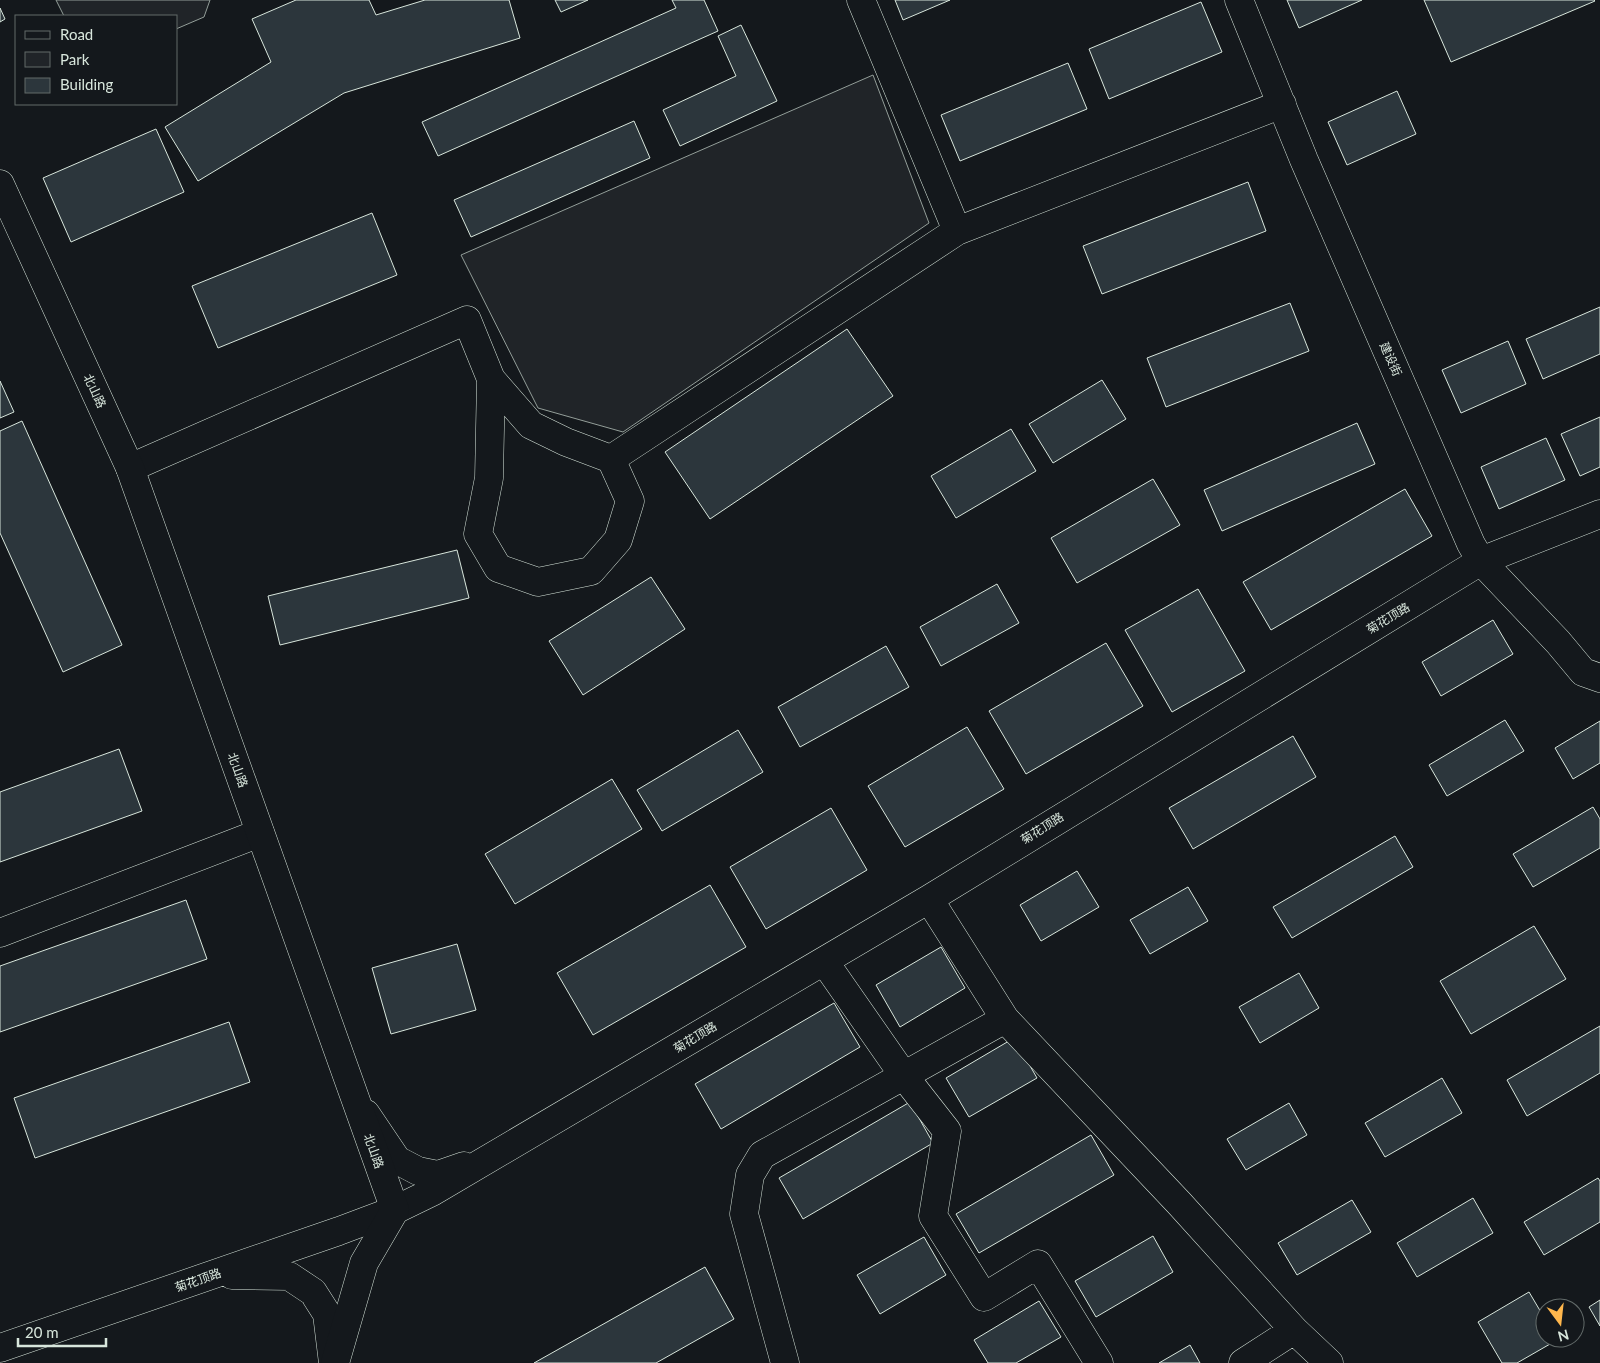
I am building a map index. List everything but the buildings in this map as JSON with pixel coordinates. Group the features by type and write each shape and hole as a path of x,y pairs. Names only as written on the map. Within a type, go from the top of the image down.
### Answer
{"street":[{"path":"862,0 957,231"},
{"name":"建设街","path":"1239,0 1304,160 1471,544 1481,561 1558,642 1583,672 1600,678"},
{"path":"611,459 957,231 1282,104"},
{"name":"北山路","path":"0,184 130,468 395,1210"},
{"path":"130,468 467,320 491,379 531,425 566,442 611,459 630,501 618,540 591,571 538,582 498,568 478,534 489,478 491,379"},
{"name":"菊花顶路","path":"0,1348 340,1231 395,1210 432,1192 929,899 1481,561 1600,514"},
{"path":"0,933 260,833"},
{"path":"929,899 1005,1019 1179,1203 1294,1330 1330,1363"},
{"path":"824,961 904,1076 947,1131 933,1216 984,1297 1038,1264 1099,1363"},
{"path":"785,1363 744,1214 750,1175 762,1155 1005,1019"},
{"path":"354,1096 397,1160 418,1171 438,1175 491,1157"},
{"path":"334,1363 364,1263 395,1210"},
{"path":"212,1275 289,1276 313,1292 327,1314 334,1363"},
{"path":"1243,1363 1294,1330"}],"green space":[{"path":"56,0 210,0 204,17 178,28 178,15 64,15"},
{"path":"873,75 929,223 623,432 538,408 461,255"}]}
